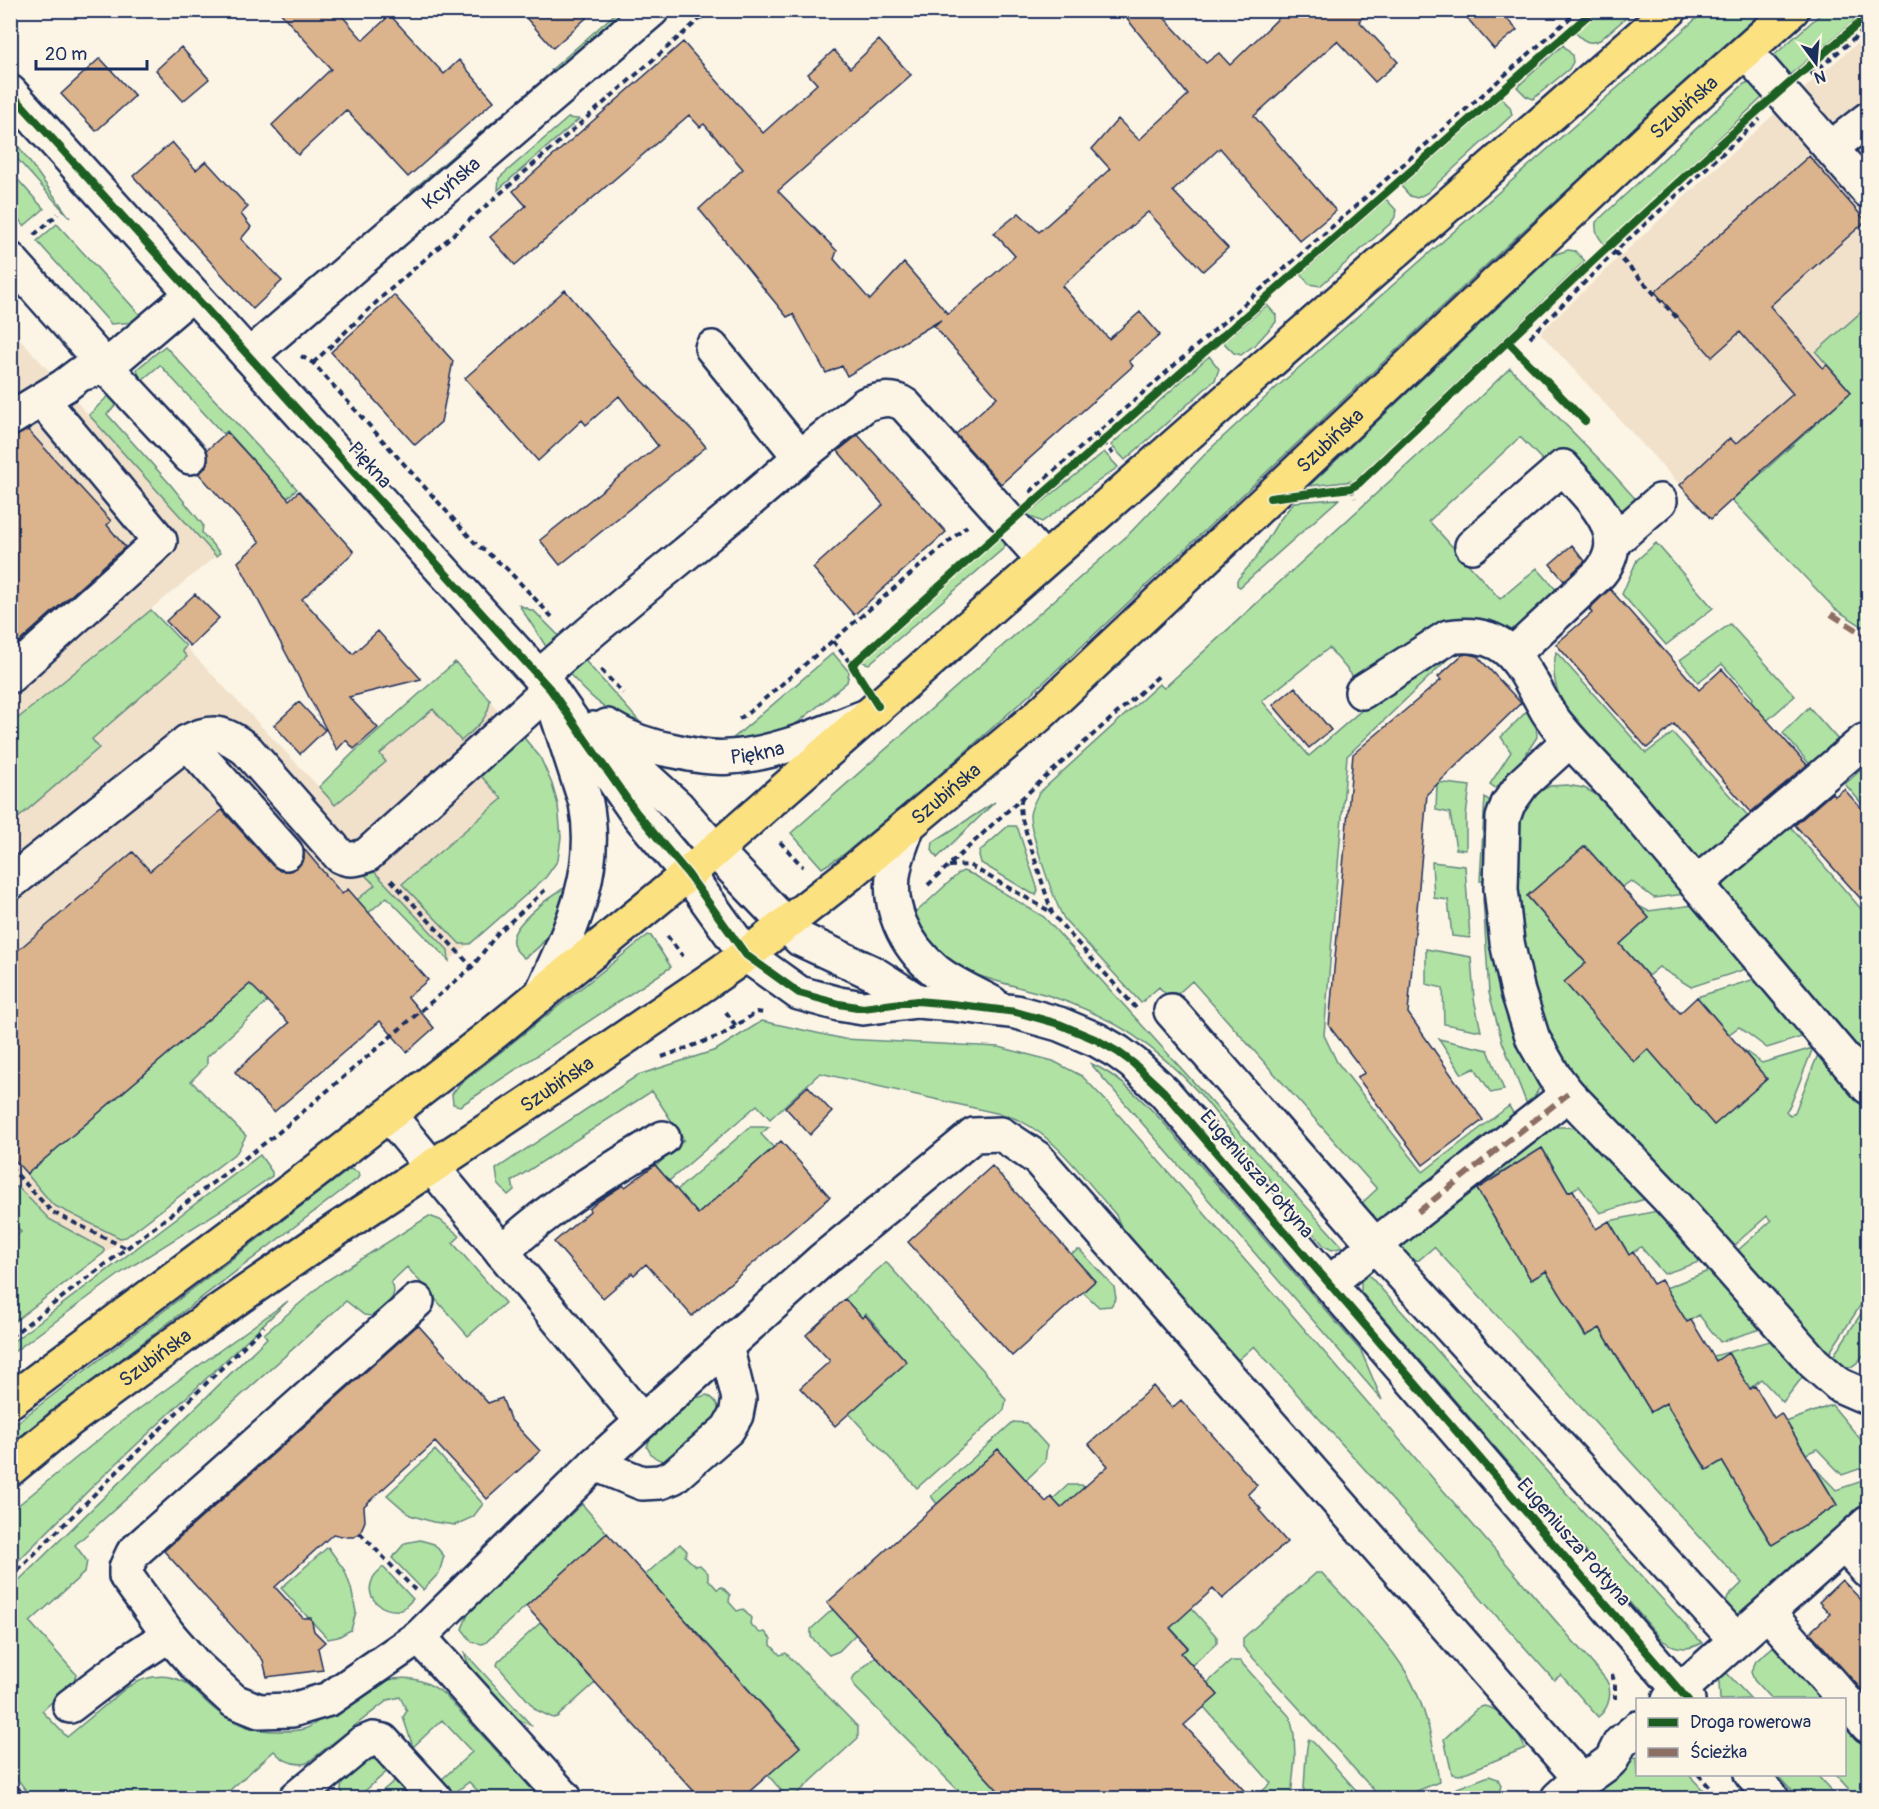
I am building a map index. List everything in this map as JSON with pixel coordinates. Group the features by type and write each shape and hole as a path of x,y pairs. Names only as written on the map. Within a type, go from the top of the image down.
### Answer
{"main road":[{"path":"10,1401 389,1115 541,995 688,874 1670,10"},
{"name":"Szubińska","path":"10,1469 68,1421 210,1317 746,955 851,873 1038,716 1656,133 1792,10"}],"street":[{"name":"Kcyńska","path":"259,348 652,10"},
{"path":"1746,52 1869,191"},
{"name":"Piękna","path":"10,92 192,294 259,348 544,683 636,812 688,874"},
{"path":"1832,148 1869,119"},
{"path":"10,259 190,457"},
{"path":"10,419 80,374 106,367 192,294"},
{"path":"711,348 800,457"},
{"path":"10,676 160,541 42,400"},
{"path":"16,878 187,742 200,735 213,734 224,735 236,741 254,758 340,856 354,860 367,855 544,683 577,643 866,404 879,400 898,400 905,405 1044,560"},
{"path":"1472,546 1563,467 1605,517 1611,529 1612,553 1609,562 1513,654"},
{"path":"1612,543 1660,501"},
{"path":"1362,692 1448,637 1481,636 1499,642 1513,654 1545,708 1570,740 1625,799 1869,1087"},
{"name":"Piękna","path":"544,683 620,734 647,746 703,756 728,758 753,755 801,741 873,711"},
{"name":"Piękna","path":"544,683 662,790 784,924"},
{"name":"Piękna","path":"541,995 577,915 590,850 586,803 544,683"},
{"path":"1570,740 1523,783 1508,804 1503,818 1501,889 1511,967 1526,1019 1542,1057 1568,1094 1668,1198 1814,1363 1839,1385 1866,1394"},
{"path":"1696,884 1864,741"},
{"path":"187,742 286,853"},
{"name":"Eugeniusza Połtyna","path":"908,825 894,866 892,889 895,912 914,950 937,972 1007,1011"},
{"name":"Eugeniusza Połtyna","path":"688,874 746,955 799,993 863,1008 916,1001 1007,1011 1038,1017 1097,1040 1134,1063 1164,1092 1330,1283 1679,1696"},
{"name":"Eugeniusza Połtyna","path":"784,924 800,939 873,973 916,1001"},
{"path":"1171,1011 1375,1245 1736,1640"},
{"path":"1330,1283 1568,1094"},
{"path":"389,1115 642,1421"},
{"path":"417,1301 132,1553 126,1568 126,1576 169,1635 197,1667 234,1701 260,1711 292,1710 329,1699 419,1637 596,1464 822,1260 974,1136 1001,1134 1037,1158 1569,1788 1589,1758 1629,1735"},
{"path":"502,1252 528,1227 572,1193 663,1138"},
{"path":"596,1464 642,1483 660,1482 673,1477 728,1429 736,1415 739,1399 726,1346"},
{"path":"1679,1696 1736,1640 1869,1523"},
{"path":"1844,1545 1869,1571"},
{"path":"1767,1612 1844,1698"},
{"path":"69,1706 129,1661 169,1635"},
{"path":"419,1637 565,1798"},
{"path":"1846,1700 1869,1726"},
{"path":"296,1798 361,1744 373,1739 383,1741 435,1798"}],"path":[{"path":"313,363 384,295 710,10"},
{"path":"873,711 852,665 833,640 981,514 996,505 1020,500 1579,10"},
{"path":"1575,280 1869,16"},
{"path":"1530,337 1615,252 1783,93 1869,27"},
{"path":"1615,252 1679,320"},
{"path":"259,348 313,363 475,543 506,568 625,695"},
{"path":"1096,434 1102,441"},
{"path":"1094,449 1111,434"},
{"path":"1339,489 1351,488 1359,483"},
{"path":"1351,488 1355,498"},
{"path":"852,665 860,658"},
{"path":"895,912 909,902 1161,674"},
{"path":"755,813 825,893"},
{"path":"908,825 941,873"},
{"path":"10,1337 278,1132 472,967 367,855"},
{"path":"948,866 969,865 1052,913"},
{"path":"646,908 736,1026"},
{"path":"659,1059 714,1038 757,1012 768,1014"},
{"path":"10,1167 52,1212 126,1248"},
{"path":"10,1578 243,1348"},
{"path":"360,1533 416,1591"},
{"path":"1700,1776 1719,1798"},
{"path":"10,1778 26,1798"}],"shaded area":[{"path":"1868,34 1868,630 1835,609 1733,500 1711,519 1540,333 1773,115"},
{"path":"11,329 216,556 85,663 151,610 319,787 353,753 455,662 540,757 558,805 561,837 558,860 546,877 449,961 387,897 284,986 207,1057 207,1065 191,1081 218,1109 237,1152 11,1325"}],"green space":[{"path":"1706,10 1763,11 1512,241 1045,681 937,777 843,855 822,868 791,833 1128,535 1210,449 1278,386"},
{"path":"618,11 635,11 555,75 551,70"},
{"path":"1600,11 1634,11 1600,40 1589,42 1584,40 1575,32"},
{"path":"1824,11 1866,11 1786,78 1770,59"},
{"path":"1563,45 1572,55 1573,62 1569,69 1533,99 1526,96 1517,87"},
{"path":"1749,82 1757,85 1766,94 1605,245 1596,229 1596,222 1744,84"},
{"path":"1501,98 1510,107 1512,115 1427,193 1417,198 1410,196 1401,186"},
{"path":"501,115 505,119 415,196 411,191"},
{"path":"568,118 579,119 498,190 499,178"},
{"path":"11,136 70,218 11,152"},
{"path":"11,172 44,209 24,226 11,210"},
{"path":"1386,199 1396,210 1391,223 1320,286 1309,284 1301,274"},
{"path":"57,224 142,317 135,322 111,324 37,241"},
{"path":"1568,250 1575,251 1585,261 1354,481 1309,486 1553,255"},
{"path":"1267,305 1276,315 1276,322 1256,344 1241,355 1234,353 1223,342"},
{"path":"1868,306 1868,630 1835,609 1732,500 1851,392 1816,352"},
{"path":"165,346 297,489 287,498 227,431 223,434 160,365 141,381 137,369"},
{"path":"1209,356 1219,369 1215,380 1125,460 1111,445"},
{"path":"1510,368 1641,505 1624,511 1612,509 1598,497 1565,458 1551,469 1520,437 1429,521 1500,599 1537,568 1559,593 1511,636 1487,626 1447,624 1357,681 1329,648 1262,701 1309,756 1380,694 1421,665 1458,649 1347,756 1324,1035 1337,1062 1423,1172 1509,1106 1516,1118 1386,1221 1377,1223 1366,1215 1363,1202 1377,1189 1192,981 1171,1000 1159,987 1141,1003 1065,920 1044,868 1030,815 1039,793 1159,684 1164,688"},
{"path":"111,393 125,397 107,414 170,484 203,525 202,533 220,553 216,556 89,415"},
{"path":"1104,452 1118,467 1042,522 1026,515"},
{"path":"1339,499 1240,587 1237,585 1237,580 1256,558 1278,522 1294,502"},
{"path":"1003,534 1006,541 1004,548 869,664 862,662"},
{"path":"1656,543 1713,608 1666,645 1622,594 1637,560"},
{"path":"519,605 535,612 564,641 553,651 545,645"},
{"path":"151,610 186,646 182,651 187,657 92,739 99,748 11,824 11,724"},
{"path":"1730,624 1795,696 1762,725 1746,705 1753,698 1722,664 1698,682 1680,660"},
{"path":"1556,652 1646,753 1673,733 1752,820 1701,863 1562,702 1554,678"},
{"path":"833,653 849,672 847,682 790,729 771,736 730,741"},
{"path":"580,655 639,721 605,707 582,688 565,669"},
{"path":"455,662 490,700 487,713 480,723 461,741 433,709 380,754 386,762 335,805 319,787 353,753"},
{"path":"1809,707 1847,750 1818,774 1783,733"},
{"path":"1528,710 1536,722 1537,737 1501,792 1490,784 1511,752 1501,737"},
{"path":"520,733 540,757 552,784 558,805 561,837 558,860 546,877 470,944 460,944 402,884 502,799 480,775 494,752"},
{"path":"1863,768 1868,774 1868,811 1845,784"},
{"path":"1437,782 1470,786 1466,816 1466,850 1456,849 1450,813 1436,810"},
{"path":"1567,785 1584,788 1601,797 1685,894 1654,898 1631,881 1622,887 1585,846 1527,896 1586,963 1565,982 1634,1061 1648,1049 1714,1125 1767,1079 1742,1049 1762,1063 1813,1048 1786,1111 1790,1116 1795,1112 1819,1052 1868,1107 1868,1294 1828,1355 1736,1252 1771,1221 1767,1216 1732,1247 1558,1063 1515,954 1518,816 1536,793 1550,786"},
{"path":"1485,797 1497,807 1493,882 1480,881"},
{"path":"995,802 937,858 932,850 933,842"},
{"path":"1789,825 1868,917 1868,1058 1719,886"},
{"path":"1008,826 1016,826 1018,829 1038,890 1036,895 981,863 980,851"},
{"path":"1432,862 1465,866 1470,938 1452,936 1448,900 1434,898"},
{"path":"369,866 448,950 449,961 387,897 284,986 207,1057 207,1065 191,1081 246,1136 237,1152 126,1237 120,1238 53,1205 27,1174 348,900 352,904 375,885 362,872"},
{"path":"963,871 974,875 1044,917 1343,1247 1332,1250 1324,1246 1200,1094 1167,1062 1133,1035 1075,1005 963,970 941,958 912,916"},
{"path":"568,886 554,928 541,945 524,958 513,944 515,931 536,909"},
{"path":"1495,897 1542,1084 1528,1107 1502,1041 1489,993 1483,898"},
{"path":"1637,905 1648,911 1694,905 1749,968 1691,987 1659,967 1648,976 1620,944 1649,918"},
{"path":"648,935 651,936 671,967 460,1106 453,1104 452,1094 459,1085"},
{"path":"1426,949 1471,957 1474,999 1481,1031 1444,1024 1443,988 1426,984"},
{"path":"1758,978 1808,1035 1767,1048 1739,1027 1729,1034 1697,997"},
{"path":"762,1021 844,1039 999,1047 1053,1061 1082,1076 1111,1106 1250,1266 1604,1677 1610,1693 1608,1704 1602,1713 1598,1717 1561,1675 1554,1680 1254,1346 1239,1359 1232,1361 1123,1232 1116,1215 1075,1167 1050,1141 1021,1121 1005,1115 820,1073 770,1119 757,1105 669,1181 656,1166 684,1140 652,1091 512,1181 514,1190 508,1195 498,1184 496,1169 638,1075 716,1050"},
{"path":"1439,1039 1488,1050 1504,1090 1491,1093 1475,1068 1462,1074"},
{"path":"1090,1063 1120,1081 1163,1122 1361,1351 1382,1400"},
{"path":"750,1127 769,1127 761,1134 774,1148 698,1214 677,1190"},
{"path":"1555,1127 1577,1128 1592,1137 1645,1199 1600,1213 1579,1186 1564,1195 1564,1185 1542,1148 1476,1188 1531,1280 1547,1271 1585,1336 1600,1328 1651,1412 1666,1403 1706,1470 1722,1461 1738,1488 1754,1505 1750,1509 1771,1544 1837,1505 1815,1468 1836,1490 1868,1479 1868,1499 1863,1511 1737,1619 1725,1606 1728,1597 1742,1583 1434,1247 1419,1260 1410,1261 1399,1248 1399,1245 1419,1224 1424,1230 1441,1216 1441,1208 1545,1131"},
{"path":"260,1155 272,1172 272,1176 124,1271 11,1354 11,1343"},
{"path":"350,1169 358,1172 357,1179 11,1443 11,1427"},
{"path":"17,1186 49,1219 104,1249 104,1253 11,1324 11,1241 21,1232 11,1220 11,1191"},
{"path":"1657,1211 1702,1261 1664,1274 1641,1247 1626,1257 1626,1249 1609,1221"},
{"path":"429,1216 440,1220 460,1236 453,1243 505,1303 468,1336 407,1267 391,1282 394,1287 393,1297 372,1316 364,1315 346,1301 75,1545 87,1561 85,1572 30,1622 76,1674 74,1682 42,1711 67,1737 126,1688 139,1681 160,1676 175,1678 187,1684 213,1708 240,1724 255,1729 295,1731 312,1726 344,1701 373,1686 401,1678 416,1679 445,1695 540,1798 485,1798 469,1782 453,1794 441,1780 472,1752 442,1720 413,1747 403,1717 407,1711 400,1697 388,1700 307,1763 289,1762 274,1751 221,1798 32,1798 11,1771 11,1588 267,1338 264,1334 326,1281"},
{"path":"1078,1250 1114,1287 1116,1298 1111,1306 1099,1307 1083,1292 1095,1281 1071,1254"},
{"path":"886,1262 992,1380 1006,1400 1004,1410 917,1488 821,1383 880,1330 866,1314 862,1318 845,1299"},
{"path":"1711,1270 1764,1328 1720,1342 1699,1315 1684,1324 1666,1288"},
{"path":"1366,1272 1702,1643 1682,1648 1662,1640 1361,1292 1361,1281"},
{"path":"288,1301 95,1484 11,1568 11,1511 114,1427"},
{"path":"1868,1303 1869,1333 1865,1351 1861,1359 1844,1370 1832,1358"},
{"path":"1695,1337 1714,1356 1774,1340 1805,1374 1783,1402 1761,1379 1747,1391 1746,1382 1729,1354 1711,1363"},
{"path":"707,1395 718,1406 718,1422 669,1461 653,1456 647,1447 650,1438 696,1398"},
{"path":"1832,1405 1867,1447 1868,1466 1842,1475 1817,1449 1806,1454 1786,1422"},
{"path":"1013,1422 1026,1423 1047,1446 1045,1462 1026,1480 998,1449 937,1504 931,1496"},
{"path":"435,1450 483,1504 473,1517 455,1525 433,1522 410,1515 387,1495"},
{"path":"1068,1485 1082,1485 1217,1637 1217,1643 1192,1665 1181,1653 1188,1647 1053,1499"},
{"path":"582,1504 607,1533 485,1643 472,1642 462,1629 471,1607"},
{"path":"420,1540 434,1544 444,1556 439,1573 423,1590 392,1558 405,1543"},
{"path":"680,1544 687,1551 685,1556 695,1566 700,1565 708,1573 708,1579 717,1589 722,1587 730,1595 729,1602 737,1611 743,1609 751,1618 750,1624 760,1633 765,1632 771,1639 771,1645 780,1655 786,1653 858,1727 858,1738 797,1794 785,1795 768,1775 800,1746 645,1575"},
{"path":"328,1547 345,1571 356,1612 351,1630 328,1639 281,1588"},
{"path":"383,1567 413,1599 402,1610 382,1607 373,1598 371,1586 373,1578"},
{"path":"1316,1573 1322,1573 1366,1621 1388,1646 1406,1672 1419,1698 1428,1726 1439,1782 1400,1798 1381,1798 1243,1647 1243,1638"},
{"path":"833,1609 856,1634 839,1651 829,1655 811,1637 811,1629"},
{"path":"541,1622 595,1683 553,1718 536,1710 497,1665"},
{"path":"1774,1646 1821,1698 1770,1698 1754,1680 1751,1672 1756,1661"},
{"path":"464,1652 531,1725 515,1717 490,1693 472,1670"},
{"path":"876,1656 1005,1798 966,1798 856,1688 852,1681 854,1676"},
{"path":"1231,1661 1240,1661 1290,1717 1294,1734 1295,1757 1291,1798 1255,1798 1271,1783 1204,1707 1218,1695 1207,1683"},
{"path":"1724,1670 1750,1698 1720,1698 1719,1683"},
{"path":"1484,1706 1503,1716 1514,1728 1525,1748 1460,1775 1452,1774 1444,1739 1478,1708"},
{"path":"1846,1725 1868,1750 1868,1798 1857,1798 1837,1776 1846,1776"},
{"path":"1309,1739 1314,1743 1363,1798 1303,1798"},
{"path":"1636,1757 1636,1776 1690,1776 1707,1798 1586,1798 1626,1761"},
{"path":"368,1759 381,1760 392,1767 357,1798 343,1798 341,1789 343,1776"},
{"path":"400,1776 419,1798 374,1798"},
{"path":"1489,1776 1498,1779 1501,1785 1500,1790 1492,1798 1431,1798"},
{"path":"1779,1776 1818,1776 1838,1798 1799,1798"}],"building":[{"path":"278,10 337,10 363,40 390,15 444,74 459,60 494,101 408,177 346,110 298,155 272,125 331,69"},
{"path":"519,10 595,10 553,48"},
{"path":"1120,10 1157,10 1206,63 1219,53 1230,65 1287,10 1371,10 1359,21 1398,62 1375,82 1337,41 1254,116 1336,211 1300,241 1220,148 1173,191 1228,248 1203,271 1148,212 1062,286 1109,339 1140,312 1160,335 1129,361 1133,366 1001,484 956,434 997,397 934,326 941,320 847,376 842,366 826,373 793,314 787,317 699,209 743,169 704,124 700,127 689,115 515,265 490,237 526,206 513,191 683,42 763,133 817,84 808,74 834,50 850,68 879,40 911,75 778,191 837,251 834,259 870,300 904,263 948,314 1015,256 994,233 1019,213 1039,232 1110,169 1092,149 1118,119 1139,140 1188,95"},
{"path":"1460,10 1499,10 1517,30 1494,49"},
{"path":"181,47 209,79 183,101 156,70"},
{"path":"100,58 135,96 96,131 61,94"},
{"path":"172,142 196,170 206,161 248,207 241,214 251,227 241,239 282,281 253,309 133,176"},
{"path":"1809,156 1866,221 1770,306 1823,368 1827,365 1851,392 1761,471 1711,519 1680,485 1730,438 1736,444 1793,394 1740,332 1712,357 1655,292"},
{"path":"565,290 640,378 706,447 560,565 540,540 658,446 619,396 586,425 582,420 538,461 465,378"},
{"path":"394,295 453,361 441,422 415,445 331,352"},
{"path":"28,430 111,521 107,525 125,547 10,650 10,438"},
{"path":"227,432 289,500 299,491 354,552 302,599 353,654 378,631 421,679 349,697 378,728 354,749 346,740 337,750 238,562 260,542 198,473 208,463 207,450"},
{"path":"858,435 946,532 854,615 813,568 883,505 838,451"},
{"path":"1572,545 1585,561 1564,581 1550,564"},
{"path":"1610,589 1699,690 1722,669 1807,765 1751,812 1674,724 1647,748 1556,644 1592,613 1589,609"},
{"path":"195,594 219,618 190,646 166,621"},
{"path":"1462,655 1477,656 1521,703 1427,794 1408,1013 1483,1120 1423,1165 1357,1077 1365,1073 1329,1026 1353,754 1441,680 1438,677"},
{"path":"1295,687 1331,730 1309,748 1273,705"},
{"path":"299,702 325,730 300,754 274,725"},
{"path":"1844,789 1869,817 1869,908 1795,825 1832,793 1835,796"},
{"path":"222,810 280,871 289,871 298,867 304,859 304,849 342,894 348,889 428,980 408,997 434,1028 407,1052 380,1021 274,1112 235,1072 289,1023 250,984 27,1174 10,1155 10,957 133,852 150,871"},
{"path":"1585,846 1649,918 1620,944 1680,1013 1697,997 1767,1079 1714,1125 1648,1049 1634,1062 1564,982 1586,963 1527,896"},
{"path":"808,1086 832,1112 810,1135 785,1107"},
{"path":"781,1141 830,1197 692,1316 646,1264 603,1298 554,1242 600,1200 623,1185 625,1187 655,1165 698,1214"},
{"path":"1542,1148 1568,1192 1573,1190 1596,1229 1609,1221 1629,1255 1633,1252 1653,1284 1661,1280 1687,1322 1691,1320 1716,1361 1728,1353 1750,1389 1755,1386 1774,1418 1781,1413 1837,1505 1772,1545 1722,1461 1707,1470 1666,1403 1651,1412 1600,1328 1586,1336 1546,1271 1531,1280 1477,1189"},
{"path":"992,1166 1095,1281 1012,1356 908,1242"},
{"path":"845,1299 862,1318 865,1315 907,1362 835,1426 800,1388 830,1361 806,1335"},
{"path":"418,1325 488,1403 502,1398 510,1419 540,1451 487,1499 435,1442 364,1506 365,1521 360,1533 354,1537 333,1534 275,1587 303,1618 311,1618 314,1631 325,1642 318,1648 323,1670 267,1677 263,1660 164,1551"},
{"path":"1153,1386 1172,1408 1181,1400 1257,1485 1248,1494 1287,1542 1222,1599 1213,1589 1170,1628 1188,1648 1181,1653 1218,1695 1184,1725 1251,1798 1005,1798 827,1603 998,1449 1046,1502 1051,1497 1061,1508 1108,1466 1089,1444"},
{"path":"607,1533 800,1747 742,1798 700,1798 526,1606"},
{"path":"1842,1580 1869,1608 1869,1698 1810,1632 1830,1614 1819,1602"}],"marked path":[{"path":"1831,614 1868,637"},
{"path":"1418,1212 1568,1094"}],"cycle path":[{"path":"878,706 852,665 1011,522 1594,10"},
{"path":"1270,498 1351,488 1359,483 1673,187 1868,16"},
{"path":"10,92 550,689 636,812 688,874 746,955 799,993 863,1008 917,1001 1016,1012 1059,1024 1097,1040 1133,1063 1164,1092 1686,1698"},
{"path":"1508,342 1585,421"}]}
